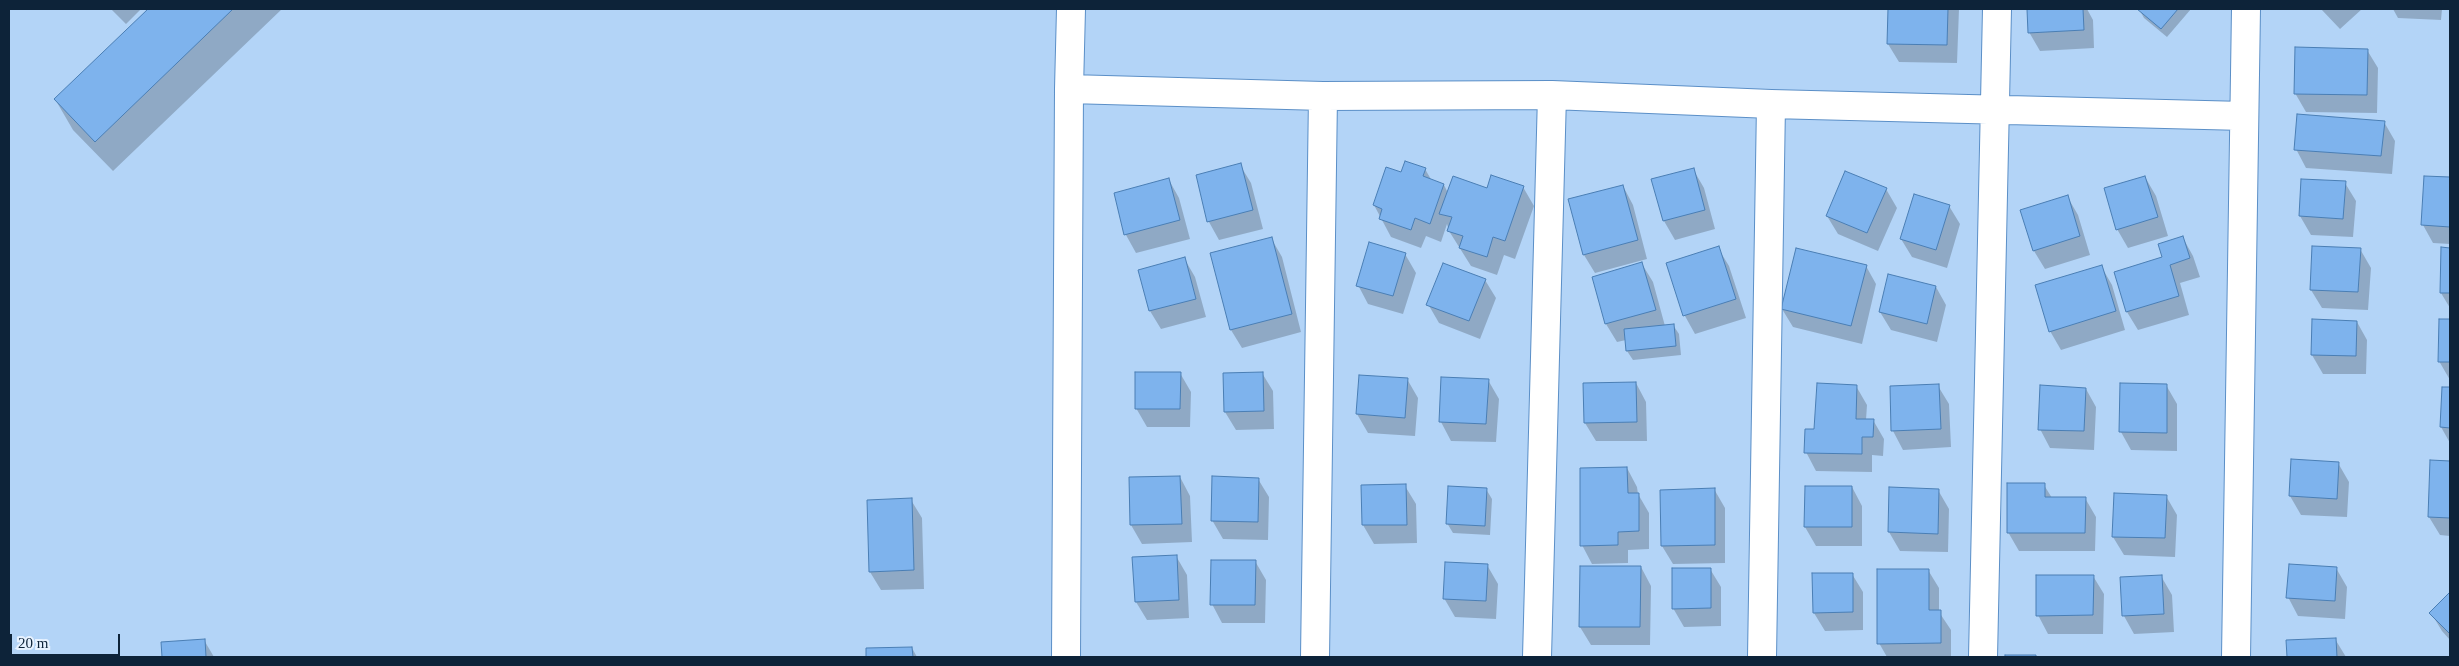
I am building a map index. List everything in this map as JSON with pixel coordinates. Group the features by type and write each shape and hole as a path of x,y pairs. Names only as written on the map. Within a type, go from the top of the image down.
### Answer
{"street":[{"path":"1066,657 1071,9"},
{"path":"1983,657 1997,9"},
{"path":"2236,657 2246,9"},
{"path":"1069,89 1322,96 1552,95 1771,104 2244,116"},
{"path":"1537,657 1552,95"},
{"path":"1315,657 1322,96"},
{"path":"1762,657 1771,104"}],"building":[{"path":"148,9 233,9 95,142 54,99"},
{"path":"1888,9 1948,9 1947,45 1887,44"},
{"path":"2027,9 2083,9 2084,30 2028,33"},
{"path":"2137,9 2178,9 2161,29"},
{"path":"2295,47 2368,49 2367,95 2294,94"},
{"path":"2297,114 2385,121 2381,156 2294,150"},
{"path":"1405,161 1426,168 1423,176 1444,184 1430,224 1415,218 1411,230 1379,219 1382,209 1373,205 1386,167 1401,172"},
{"path":"1241,163 1253,210 1207,222 1196,175"},
{"path":"1694,168 1705,210 1663,221 1651,179"},
{"path":"1845,171 1887,188 1867,233 1826,216"},
{"path":"1491,175 1524,186 1505,241 1493,237 1487,257 1459,248 1463,236 1447,231 1452,217 1439,214 1453,176 1487,188"},
{"path":"2145,176 2158,217 2116,230 2104,188"},
{"path":"2424,176 2450,177 2450,227 2421,225"},
{"path":"1169,178 1180,220 1124,235 1114,193"},
{"path":"2301,179 2346,181 2343,219 2299,216"},
{"path":"1623,185 1638,240 1583,255 1568,199"},
{"path":"1914,194 1950,205 1936,250 1900,239"},
{"path":"2068,195 2080,236 2033,251 2020,210"},
{"path":"2183,236 2190,258 2170,265 2179,296 2126,312 2114,272 2162,257 2158,244"},
{"path":"1272,237 1292,314 1230,330 1210,253"},
{"path":"1369,242 1406,253 1393,296 1356,286"},
{"path":"1719,246 1736,299 1683,316 1666,263"},
{"path":"2312,246 2361,248 2358,292 2310,290"},
{"path":"2441,247 2450,248 2450,293 2440,293"},
{"path":"1796,248 1867,265 1851,326 1781,309"},
{"path":"1185,257 1196,299 1149,311 1138,270"},
{"path":"1642,262 1656,310 1605,324 1592,277"},
{"path":"1443,263 1486,279 1469,321 1426,305"},
{"path":"2102,265 2116,311 2049,332 2035,285"},
{"path":"1888,274 1936,286 1927,324 1879,312"},
{"path":"2312,319 2357,321 2356,356 2311,355"},
{"path":"2439,319 2450,319 2450,362 2438,362"},
{"path":"1674,324 1676,346 1626,351 1624,329"},
{"path":"1135,372 1181,372 1180,409 1135,409"},
{"path":"1263,372 1264,411 1224,412 1223,373"},
{"path":"1359,375 1408,378 1405,418 1356,414"},
{"path":"1441,377 1489,379 1486,424 1439,422"},
{"path":"1636,382 1637,422 1584,423 1583,383"},
{"path":"1817,383 1857,385 1856,419 1874,419 1873,437 1862,437 1862,454 1804,453 1805,429 1814,429"},
{"path":"2120,383 2167,384 2167,433 2119,432"},
{"path":"1939,384 1941,429 1891,431 1890,386"},
{"path":"2040,385 2086,388 2084,431 2038,430"},
{"path":"2442,387 2450,387 2450,428 2440,427"},
{"path":"2291,459 2339,462 2337,499 2289,496"},
{"path":"2430,460 2450,461 2450,518 2428,517"},
{"path":"1627,467 1628,493 1639,493 1639,531 1618,532 1618,545 1580,546 1580,468"},
{"path":"1180,476 1182,524 1130,525 1129,477"},
{"path":"1212,476 1259,478 1258,522 1211,521"},
{"path":"2007,483 2045,483 2045,497 2086,497 2085,533 2007,533"},
{"path":"1406,484 1407,525 1362,525 1361,485"},
{"path":"1448,486 1487,488 1485,526 1446,524"},
{"path":"1805,486 1852,486 1852,527 1804,527"},
{"path":"1889,487 1939,489 1938,534 1888,532"},
{"path":"1715,488 1715,545 1661,546 1660,490"},
{"path":"2114,493 2167,495 2165,538 2112,537"},
{"path":"912,498 914,570 869,572 867,500"},
{"path":"1177,555 1179,600 1135,602 1132,557"},
{"path":"1211,560 1256,560 1255,605 1210,605"},
{"path":"1445,562 1488,564 1486,601 1443,599"},
{"path":"2289,564 2337,567 2335,601 2286,598"},
{"path":"1580,566 1641,566 1640,627 1579,627"},
{"path":"1672,568 1711,568 1711,608 1672,609"},
{"path":"1877,569 1929,569 1929,610 1941,610 1941,643 1877,644"},
{"path":"1812,573 1853,573 1853,612 1813,613"},
{"path":"2036,575 2094,575 2093,615 2036,616"},
{"path":"2162,575 2164,614 2122,616 2120,577"},
{"path":"2450,592 2450,634 2429,613"},
{"path":"2336,638 2337,657 2287,657 2286,640"},
{"path":"205,639 206,657 162,657 161,642"},
{"path":"912,647 913,657 866,657 866,648"},
{"path":"2005,655 2036,655 2036,657 2005,657"}]}
